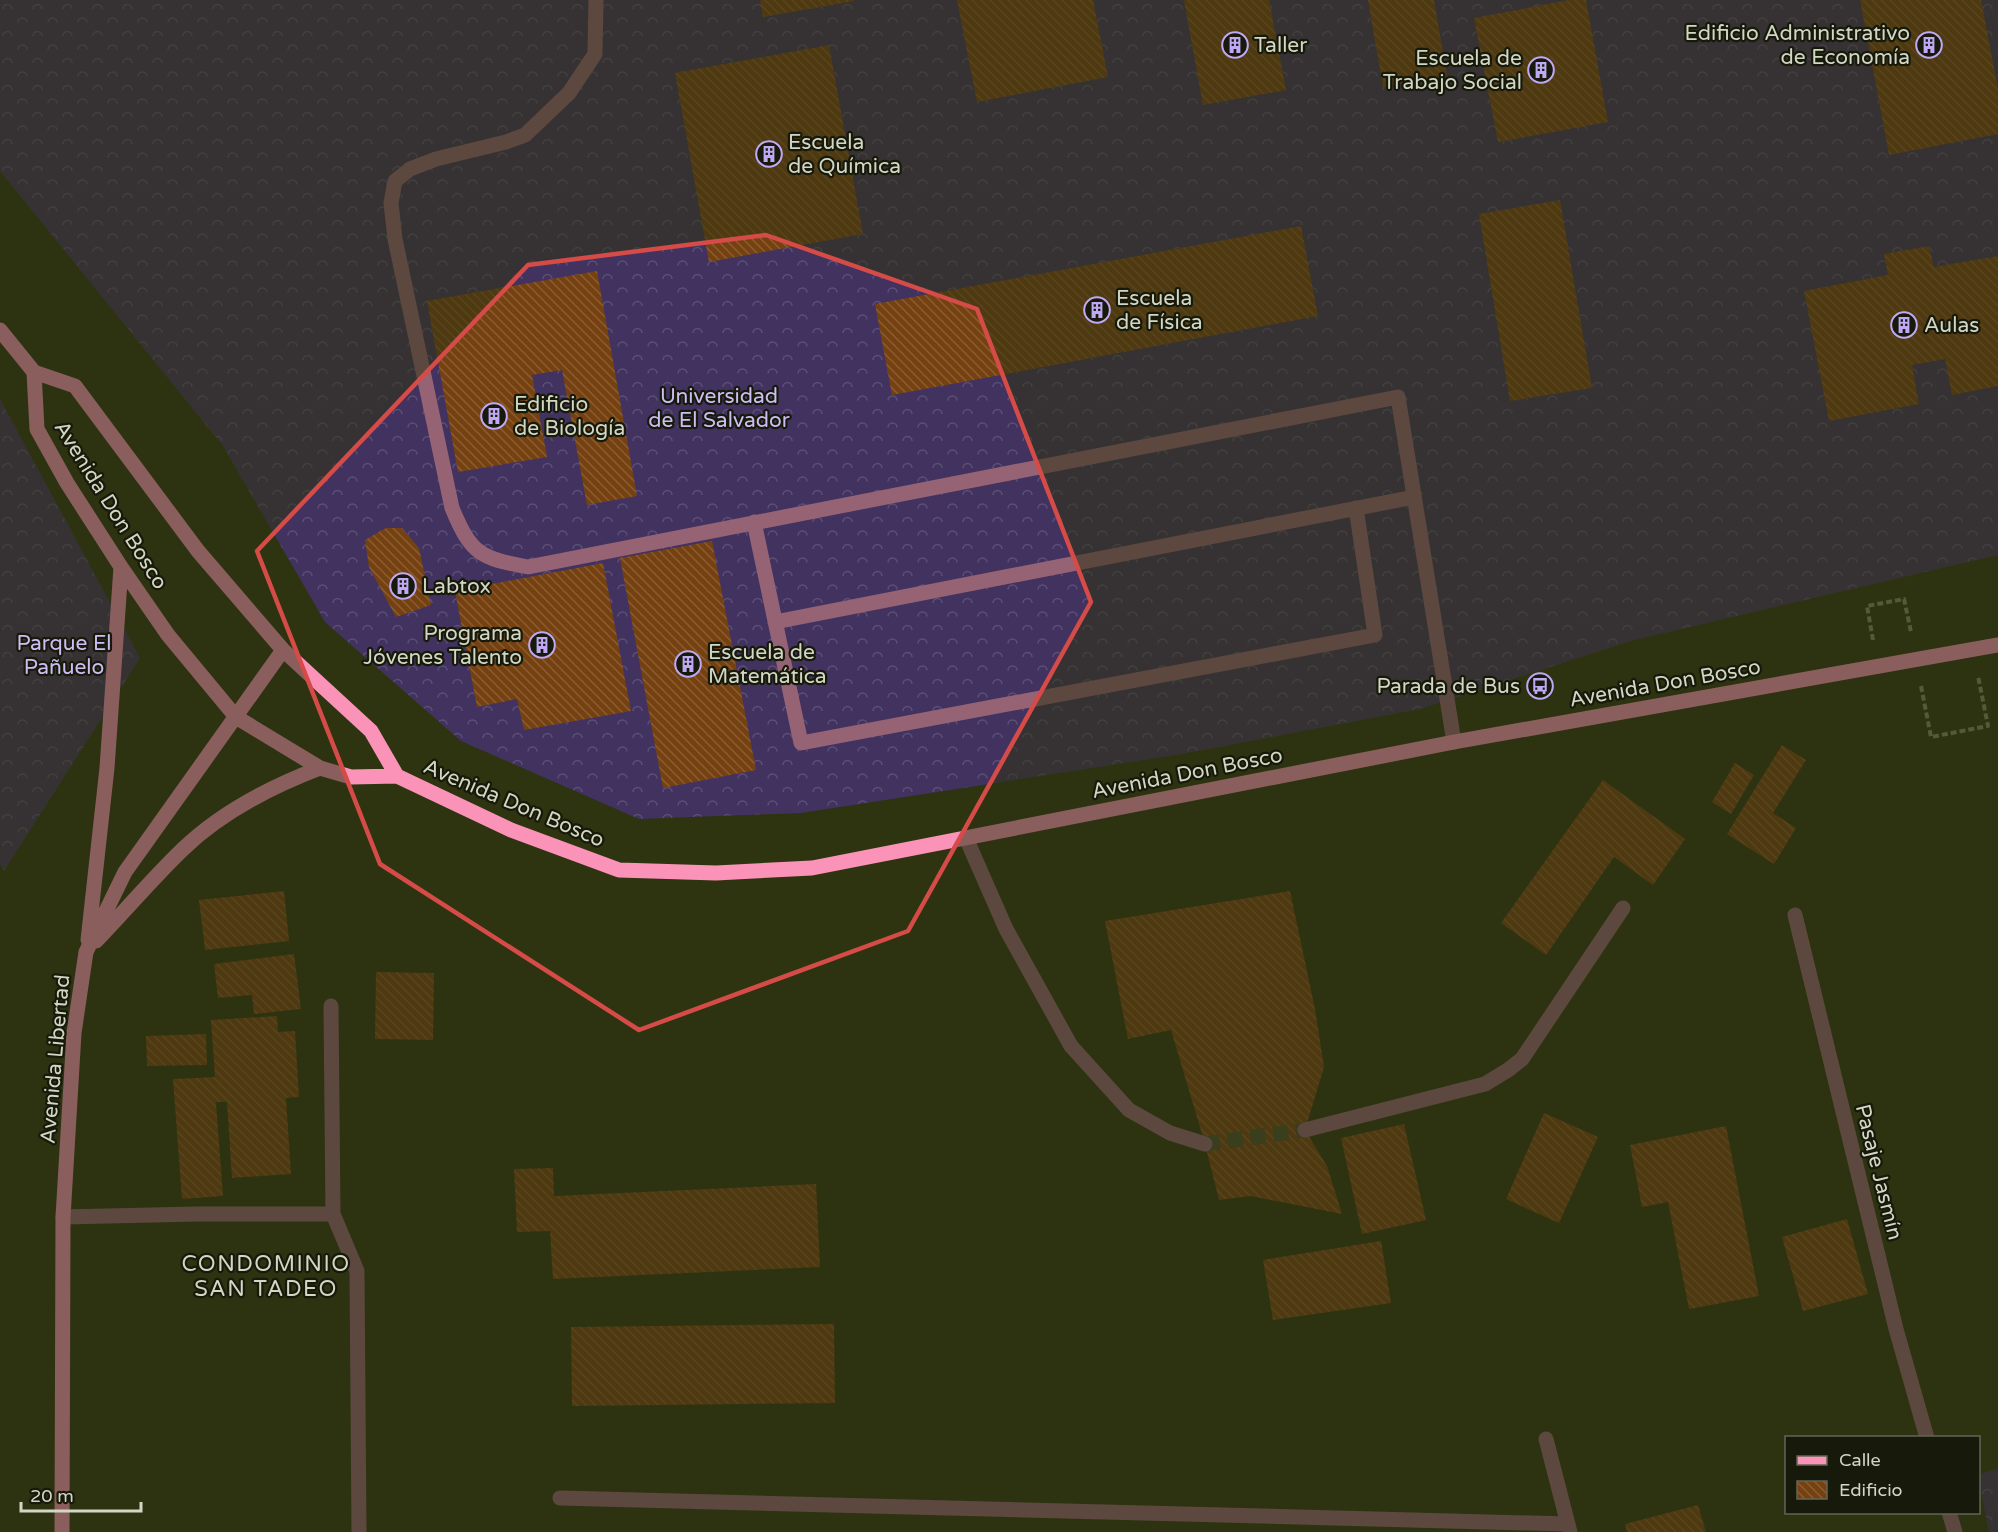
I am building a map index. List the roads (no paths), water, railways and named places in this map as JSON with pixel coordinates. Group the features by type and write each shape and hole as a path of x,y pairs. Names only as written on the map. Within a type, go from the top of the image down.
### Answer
{"main road":[{"path":"0,330 34,372"},
{"name":"Avenida Don Bosco","path":"397,776 371,732 283,650 198,551 75,386 34,372 37,429 67,483 168,635 236,717 320,768 351,777 397,776 511,830 619,870 716,873 812,868 1454,742 1998,645"},
{"path":"86,952 107,768 121,567"},
{"name":"Avenida Libertad","path":"62,1532 63,1217 74,1033 86,952 125,872 175,798 283,650"},
{"path":"86,952 183,849 231,811 286,781 320,768"}],"street":[{"path":"596,0 595,54 569,93 525,135 506,142 436,159 410,169 395,181 391,203 395,239 452,508 464,536 478,552 499,561 528,567 1398,397 1454,742"},
{"path":"775,622 1414,496"},
{"path":"754,522 801,743 1375,635 1356,508"},
{"path":"966,838 1006,929 1071,1046 1129,1110 1170,1133 1205,1144"},
{"path":"1305,1130 1485,1084 1508,1070 1522,1059 1623,908"},
{"name":"Pasaje Jasmín","path":"1795,915 1896,1329 1927,1436"},
{"path":"331,1006 333,1214 357,1271 359,1532"},
{"path":"63,1217 333,1214"},
{"path":"560,1498 1569,1528 1546,1439"},
{"path":"1950,1514 1954,1532"}],"tunnel":[{"path":"1205,1144 1305,1130"}],"place":[{"name":"Taller","path":"1235,45"},
{"name":"Edificio Administrativo de Economía","path":"1929,45"},
{"name":"Escuela de Trabajo Social","path":"1541,70"},
{"name":"Escuela de Química","path":"769,154"},
{"name":"Escuela de Física","path":"1097,310"},
{"name":"Aulas","path":"1904,325"},
{"name":"Edificio de Biología","path":"494,416"},
{"name":"Labtox","path":"403,586"},
{"name":"Programa Jóvenes Talento","path":"542,645"},
{"name":"Escuela de Matemática","path":"688,664"},
{"name":"Parada de Bus","path":"1540,686"}],"district":[{"name":"CONDOMINIO SAN TADEO","path":"266,1276"}],"park label":[{"name":"Universidad de El Salvador","path":"719,408"},
{"name":"Parque El Pañuelo","path":"64,655"}]}
